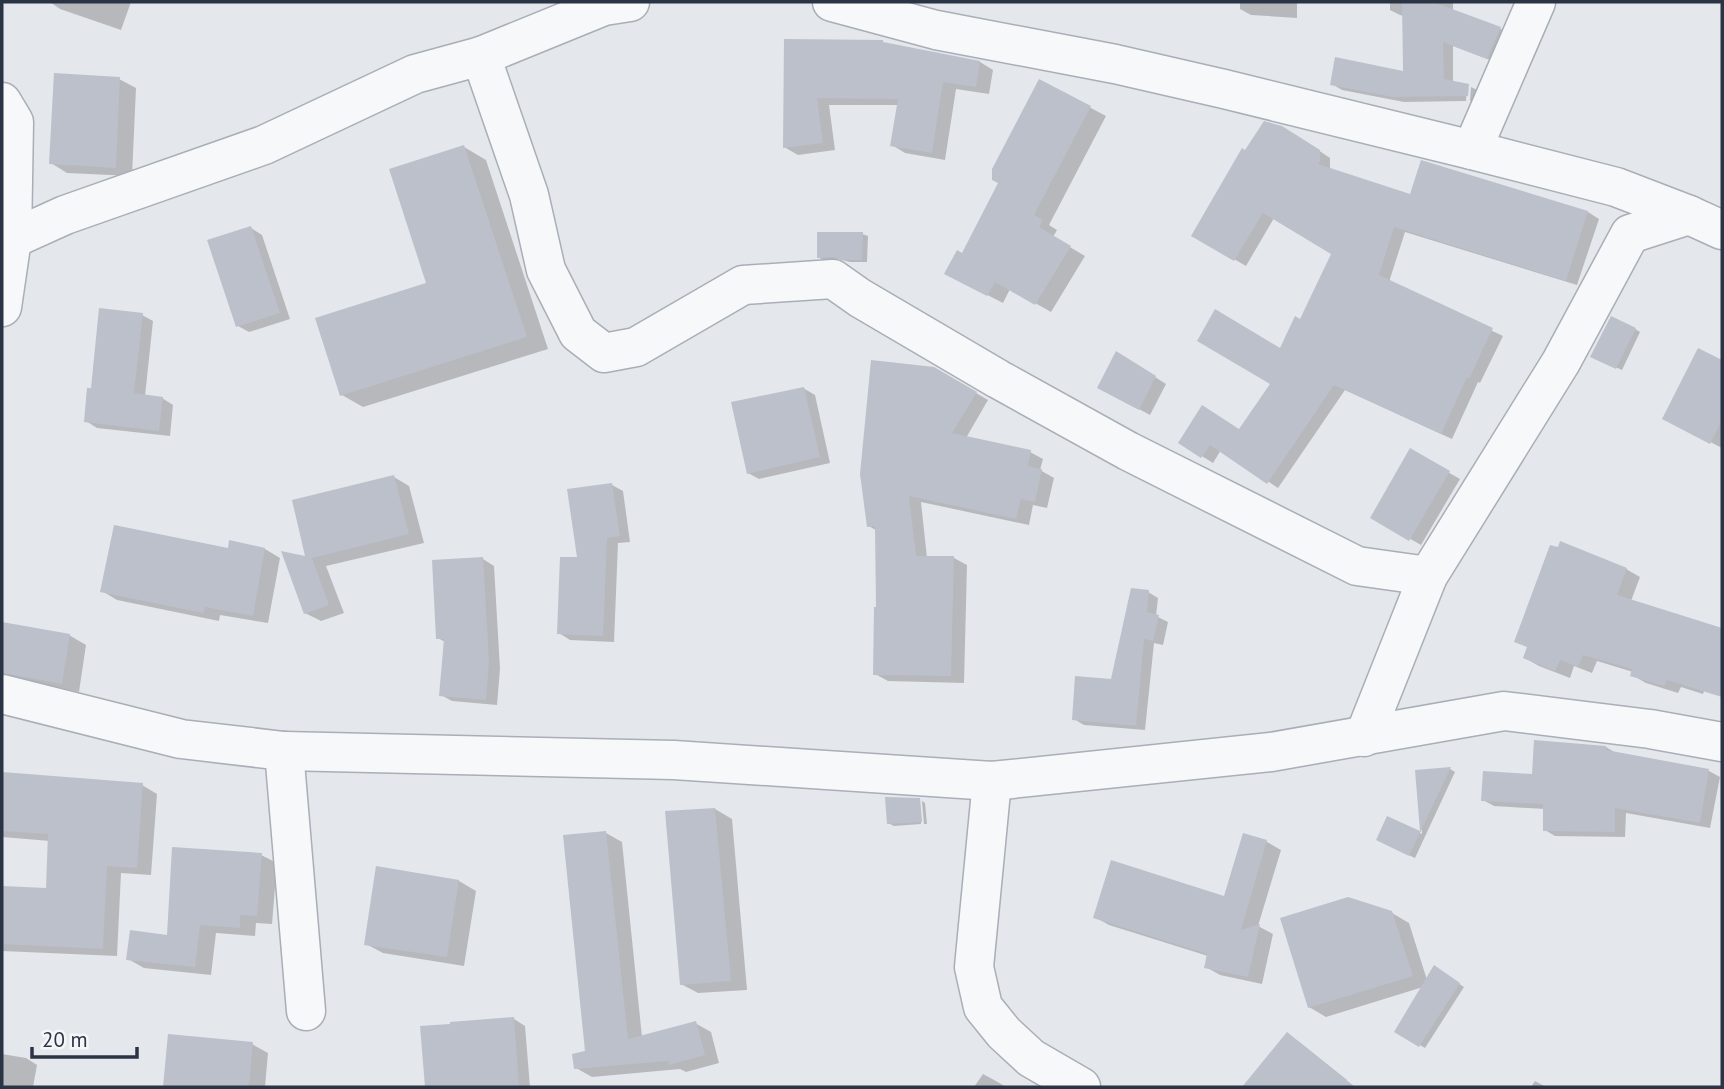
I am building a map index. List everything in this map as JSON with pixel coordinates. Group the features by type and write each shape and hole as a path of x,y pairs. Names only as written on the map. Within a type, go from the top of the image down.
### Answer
{"street":[{"path":"12,239 65,215 264,145 415,74 481,56 604,6 630,2"},
{"path":"832,2 936,30 1115,64 1472,150 1616,187 1706,223"},
{"path":"1472,150 1536,2"},
{"path":"481,56 530,195 546,270 578,333 604,353 636,347 743,285 833,279 860,298 998,379 1128,451 1357,566 1428,576"},
{"path":"2,102 14,122 12,239 2,307"},
{"path":"1364,737 1428,576 1561,362 1630,234 1616,187"},
{"path":"1630,234 1706,223"},
{"path":"2,695 181,739 284,751 674,760 992,781 1271,752 1504,711 1650,729 1722,742"},
{"path":"284,751 306,1011"},
{"path":"992,781 974,967 983,1007 1004,1033 1031,1058 1081,1087"}],"building":[{"path":"1402,2 1433,2 1501,27 1487,59 1443,42 1444,79 1469,84 1468,96 1393,97 1330,85 1335,57 1403,71"},
{"path":"784,39 883,40 980,61 976,87 943,82 932,153 890,146 898,99 817,98 823,143 783,148"},
{"path":"54,73 120,77 116,168 49,164"},
{"path":"1039,79 1091,106 1034,215 1043,220 1039,227 1071,246 1035,305 995,282 987,296 944,274 957,250 962,253 998,183 992,180 992,169"},
{"path":"1264,121 1282,126 1320,150 1318,164 1410,194 1421,160 1588,211 1566,281 1394,227 1379,275 1493,328 1469,379 1467,377 1441,434 1334,385 1267,484 1210,445 1201,458 1178,443 1202,405 1239,429 1270,384 1197,341 1215,309 1280,348 1295,316 1300,319 1331,254 1263,213 1234,261 1191,236 1242,148 1245,150"},
{"path":"464,145 527,337 340,396 315,318 426,283 389,169"},
{"path":"251,226 280,313 236,327 207,240"},
{"path":"817,232 863,232 862,260 817,258"},
{"path":"99,308 143,313 134,393 163,397 159,431 84,422 87,388 91,388"},
{"path":"1611,316 1636,328 1616,369 1590,357"},
{"path":"1698,348 1722,360 1722,420 1710,444 1662,419"},
{"path":"1116,351 1156,376 1139,410 1097,388"},
{"path":"871,360 934,367 977,392 952,433 1031,450 1028,466 1042,469 1035,502 1021,499 1016,519 909,496 916,556 954,556 951,676 873,675 875,526 867,527 860,474"},
{"path":"804,387 820,457 747,474 731,402"},
{"path":"1410,448 1450,471 1409,541 1370,518"},
{"path":"394,475 409,534 312,558 329,605 304,614 281,551 305,556 292,500"},
{"path":"612,483 620,536 607,538 603,636 557,634 560,557 577,557 567,489"},
{"path":"114,525 228,548 229,540 265,548 253,616 205,607 203,613 100,592"},
{"path":"1560,541 1627,568 1617,595 1722,628 1722,697 1667,680 1664,686 1630,676 1632,669 1583,655 1578,667 1560,660 1555,671 1523,658 1527,647 1514,642 1550,545 1558,547"},
{"path":"483,557 489,661 486,700 439,696 444,639 436,639 432,560"},
{"path":"1131,588 1149,590 1147,612 1159,615 1153,641 1144,639 1136,726 1072,720 1075,676 1111,679"},
{"path":"2,622 70,634 62,684 2,673"},
{"path":"1534,740 1606,746 1606,750 1709,769 1700,823 1615,808 1615,832 1543,831 1543,804 1481,801 1483,771 1532,774"},
{"path":"1451,767 1409,856 1376,840 1387,816 1420,831 1415,770"},
{"path":"2,772 143,783 137,868 107,866 103,949 2,944 2,886 46,888 48,834 2,831"},
{"path":"885,797 920,798 922,822 887,824"},
{"path":"715,808 731,981 680,985 665,811"},
{"path":"606,831 628,1039 696,1021 705,1055 669,1065 668,1061 574,1069 572,1054 585,1051 563,835"},
{"path":"1243,833 1267,840 1241,930 1260,924 1248,977 1204,968 1207,954 1093,918 1111,860 1224,896"},
{"path":"172,847 262,853 257,916 240,915 240,928 200,925 195,967 126,960 130,930 167,935"},
{"path":"376,866 459,880 447,957 364,945"},
{"path":"1348,897 1392,911 1413,976 1308,1008 1280,918"},
{"path":"1434,965 1460,983 1419,1047 1394,1032"},
{"path":"514,1017 519,1086 425,1087 420,1026"},
{"path":"1287,1032 1355,1087 1242,1087"},
{"path":"168,1034 253,1042 249,1087 163,1087"}]}
